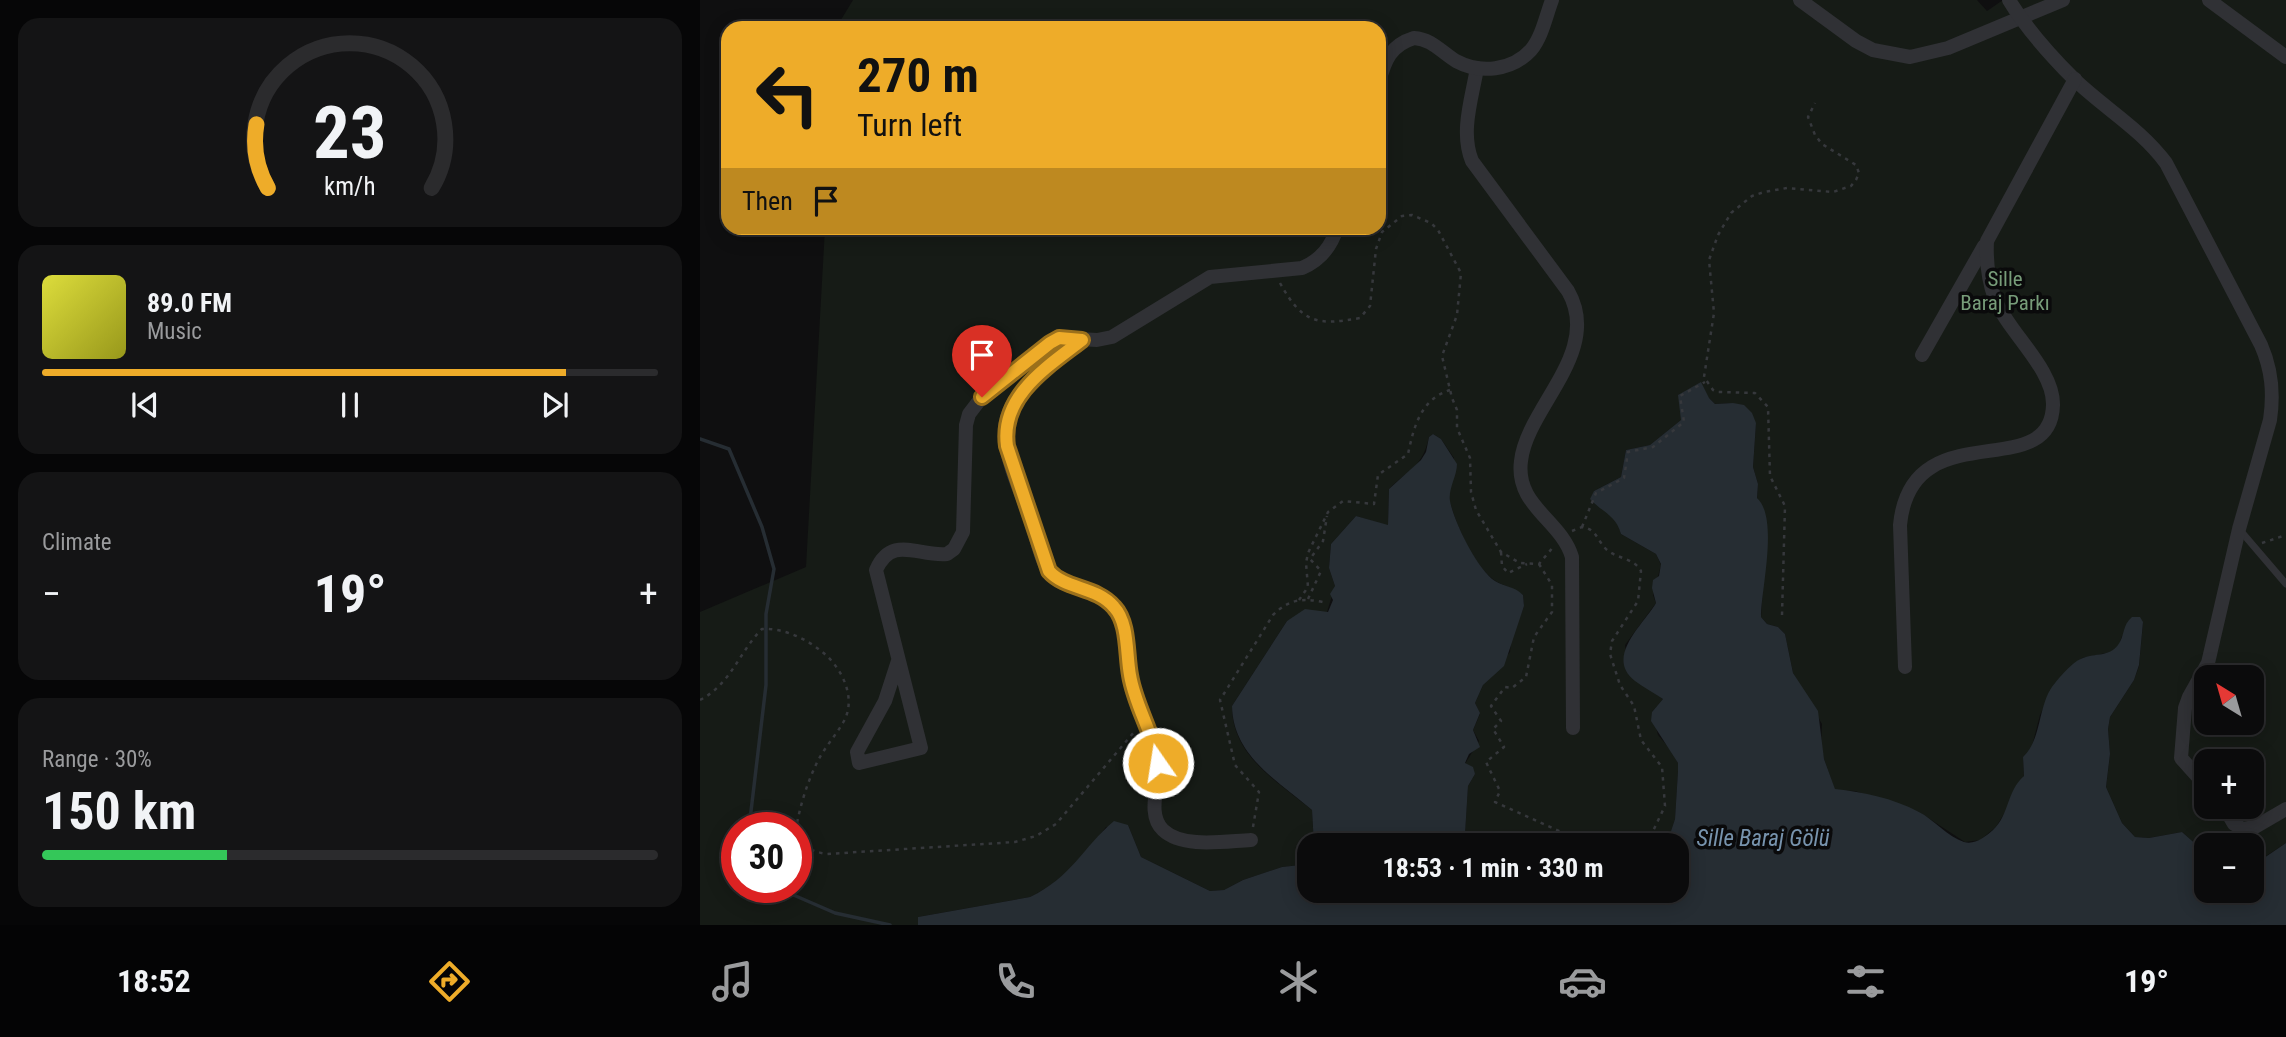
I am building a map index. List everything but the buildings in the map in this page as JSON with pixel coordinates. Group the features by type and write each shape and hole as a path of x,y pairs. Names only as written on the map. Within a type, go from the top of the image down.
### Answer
{"street":[{"path":"1386,59 1394,47 1414,38 1433,43 1455,60 1477,68 1494,69 1520,60 1532,49 1552,0"},
{"path":"1800,0 1856,41 1873,50 1910,57 1948,48 2063,0"},
{"path":"2009,0 2019,17 2075,79 2148,141 2166,163 2267,359 2272,387 2271,412 2239,529 2208,663 2185,708 2181,758 2194,772"},
{"path":"2209,0 2286,57"},
{"path":"1477,68 1467,128 1468,152 1568,291 1576,311 1574,348 1521,460 1522,484 1526,496 1570,548 1574,577 1573,728"},
{"path":"1922,355 2075,79"},
{"path":"898,661 885,701 857,751 859,763 921,748 876,570 880,560 895,550 938,555 954,550 963,532 966,425 975,405 1059,338 1082,340 1112,337 1210,277 1302,268 1319,259 1334,235"},
{"path":"1905,667 1900,526 1901,508 1908,491 1922,474 1951,456 2026,444 2042,435 2050,421 2053,404 2040,370 1996,300 1986,264 1987,242"},
{"path":"1082,340 1040,373 1013,404 1005,433 1049,571 1056,579 1094,592 1107,600 1121,616 1130,678 1158,763 1154,807 1161,828 1172,837 1186,840 1251,840"},
{"path":"2231,819 2243,829 2255,827 2286,809"}],"lane":[{"path":"2239,529 2286,584"}],"path":[{"path":"1782,615 1785,506 1770,476 1768,407 1755,393 1718,391 1706,382 1703,372 1714,313 1709,260 1718,235 1731,213 1752,196 1787,188 1833,192 1851,186 1856,180 1859,173 1856,165 1822,144 1815,135 1808,117 1815,103"},
{"path":"1386,228 1402,216 1412,215 1431,223 1438,230 1461,273 1458,315 1442,356 1457,410 1457,428 1471,458 1471,492 1476,510 1501,552 1502,566 1508,573 1529,563"},
{"path":"1274,270 1289,299 1300,312 1310,318 1328,323 1360,318 1366,313 1372,299 1376,249 1381,235"},
{"path":"1539,564 1562,537 1583,527 1596,493 1624,478 1628,452 1653,447 1684,422 1680,396 1706,382"},
{"path":"1299,600 1308,587 1306,558 1328,512 1343,501 1374,504 1378,475 1408,454 1413,430 1423,409 1440,393 1450,390"},
{"path":"1308,599 1321,571 1310,559 1323,541 1328,512"},
{"path":"1583,527 1595,531 1606,549 1634,562 1641,571 1637,601 1612,640 1610,654 1620,685 1634,706 1641,740 1662,767 1665,806 1650,833"},
{"path":"2252,544 2268,542 2286,535"},
{"path":"1501,552 1512,559 1539,564"},
{"path":"1539,564 1552,585 1552,612 1534,637 1526,677 1512,688 1505,687 1492,706 1501,721 1493,729 1504,747 1486,762 1500,790 1495,802 1563,833"},
{"path":"1251,840 1259,793 1235,765 1220,700 1273,615 1289,602 1308,599 1324,602"},
{"path":"700,700 716,689 737,666 746,648 762,629 772,629 808,640 829,657 844,678 848,702 845,720 816,765 799,812"},
{"path":"812,852 827,854 1015,842 1037,836 1056,824 1123,743 1146,720"}],"green space":[{"name":"Sille Baraj Parkı","path":"853,0 1977,0 1987,11 2003,0 2286,0 2286,843 2264,857 2264,833 2194,833 2194,843 2182,832 2149,838 2135,837 2122,823 2106,787 2110,755 2108,729 2110,717 2134,680 2139,666 2143,623 2122,636 2119,645 2111,652 2082,658 2055,683 2040,715 2031,750 2023,757 2024,776 1996,827 1980,840 1965,842 1919,812 1855,791 1835,790 1821,745 1822,724 1793,673 1785,634 1778,627 1767,624 1761,617 1767,524 1757,498 1758,484 1753,467 1756,423 1733,403 1715,404 1709,398 1650,445 1626,450 1621,477 1594,491 1618,522 1621,534 1656,554 1661,565 1653,595 1656,603 1625,645 1628,673 1663,699 1652,712 1658,735 1678,763 1675,819 1669,833 1465,833 1468,786 1475,774 1465,764 1479,741 1473,730 1480,714 1475,703 1483,685 1510,652 1511,640 1524,606 1523,595 1486,573 1467,544 1449,497 1454,458 1441,439 1433,434 1429,437 1419,462 1389,489 1388,526 1356,516 1331,544 1329,568 1335,586 1327,612 1287,621 1232,706 1234,724 1248,753 1271,778 1312,810 1313,833 1297,833 1297,865 1282,867 1243,880 1224,890 1210,891 1141,857 1128,825 1106,827 1072,867 1052,884 1030,897 918,917 918,925 700,925 700,612 806,567 825,235 1386,235 1386,21 840,21"}],"water":[{"name":"Sille Baraj Gölü","path":"1701,382 1715,404 1744,405 1752,413 1756,423 1753,467 1758,484 1757,498 1767,521 1768,537 1761,617 1767,624 1778,627 1785,634 1793,673 1818,711 1824,759 1835,789 1888,799 1924,815 1958,840 1968,843 1980,840 1998,824 2014,789 2024,776 2023,757 2034,740 2049,691 2079,660 2114,649 2120,642 2129,620 2132,617 2140,617 2143,622 2139,665 2134,680 2110,717 2108,729 2110,754 2106,787 2122,823 2135,837 2149,838 2182,832 2194,843 2194,903 2264,903 2264,858 2286,843 2286,925 918,925 918,917 1030,897 1067,871 1114,821 1128,825 1141,857 1210,891 1224,890 1243,880 1282,867 1297,865 1297,903 1689,903 1689,833 1669,833 1675,819 1678,763 1651,721 1652,712 1663,699 1635,681 1627,672 1624,662 1629,641 1656,603 1653,580 1659,576 1661,564 1656,554 1621,534 1612,518 1590,499 1594,491 1621,477 1626,450 1650,445 1681,420 1678,395"},
{"path":"1433,434 1441,439 1457,464 1450,501 1467,544 1488,575 1523,595 1524,606 1504,666 1483,685 1475,703 1480,713 1473,730 1480,747 1469,754 1465,763 1473,767 1475,774 1468,786 1465,833 1313,833 1312,810 1272,778 1249,753 1234,724 1232,706 1287,621 1305,609 1328,612 1333,600 1330,594 1335,586 1329,568 1331,544 1356,516 1388,525 1389,489 1421,460 1429,437"}],"waterway":[{"path":"700,439 729,449 762,527 774,569 766,614 766,685 751,812"},
{"path":"812,903 835,913 890,925"}],"route":[{"path":"982,397 1050,343 1059,338 1082,340 1040,373 1013,404 1005,433 1007,446 1049,571 1056,579 1094,592 1107,600 1121,616 1130,678 1152,734 1158,763"}]}
